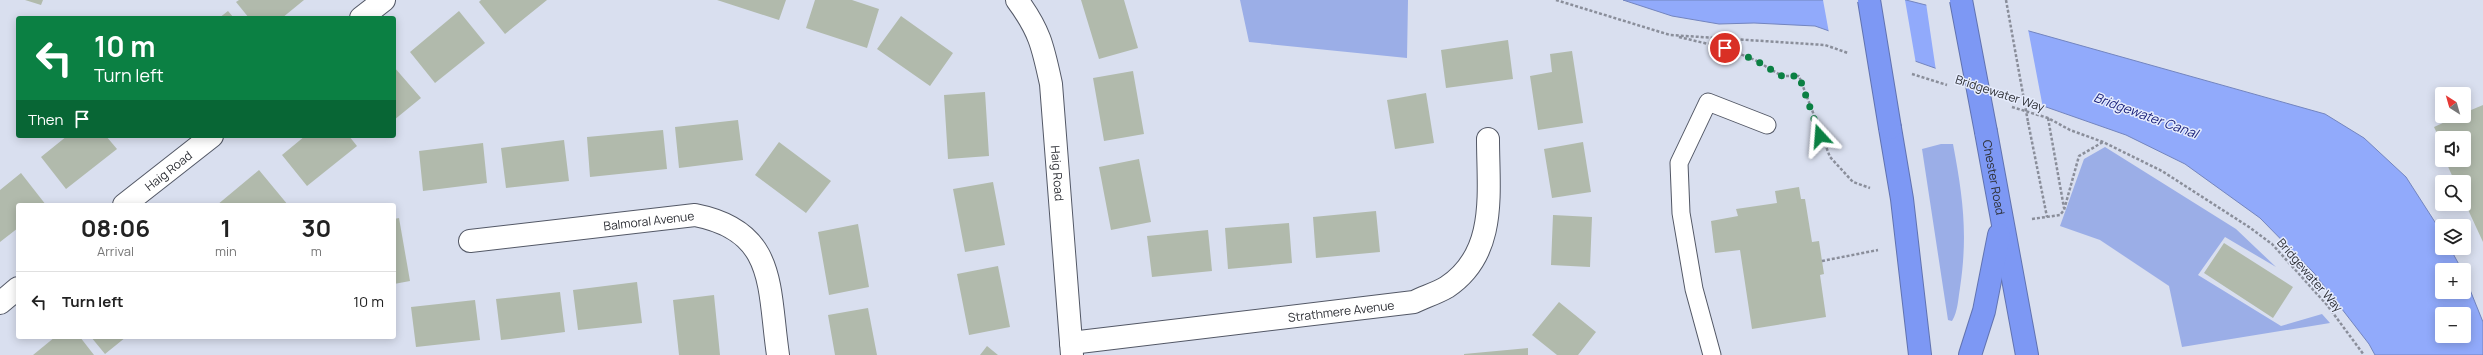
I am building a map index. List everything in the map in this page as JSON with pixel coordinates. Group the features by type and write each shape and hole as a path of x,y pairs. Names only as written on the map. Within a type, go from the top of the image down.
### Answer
{"highway":[{"path":"1869,0 1902,199 1920,355"},
{"name":"Chester Road","path":"1961,0 2027,355"},
{"path":"1970,355 1984,311 2002,224"}],"street":[{"path":"364,16 384,0"},
{"name":"Haig Road","path":"1017,0 1033,22 1043,46 1051,84 1072,349"},
{"name":"Haig Road","path":"127,203 209,138"},
{"name":"Strathmere Avenue","path":"1072,349 1414,302 1447,287 1465,270 1479,252 1488,223 1488,139"},
{"name":"Balmoral Avenue","path":"470,241 695,215 715,219 733,227 754,246 765,264 778,355"},
{"path":"0,302 16,290"}],"lane":[{"path":"1712,355 1694,289 1681,213 1679,163 1708,102 1767,125"}],"path":[{"path":"1556,0 1670,35 1725,48 1755,60 1782,76 1799,76 1830,157 1853,182 1870,188"},
{"path":"2006,0 2047,217 2060,215 2064,210 2079,156 2103,142"},
{"path":"1670,35 1825,45 1855,55"},
{"name":"Bridgewater Way","path":"1907,72 1951,87"},
{"name":"Bridgewater Way","path":"2010,106 2048,118 2070,130 2103,142 2162,171 2272,244 2327,305 2364,355"},
{"path":"2048,118 2064,210"},
{"path":"1822,261 1881,250"}],"shaded area":[{"path":"1240,0 1408,0 1407,58 1249,42"},
{"path":"1941,144 1953,144 1962,199 1964,250 1958,305 1952,321 1948,320 1922,149"},
{"path":"2105,147 2236,229 2276,267 2225,237 2198,275 2281,326 2322,314 2330,323 2182,347 2169,286 2100,240 2060,226 2084,159"}],"water":[{"name":"Bridgewater Canal","path":"1623,0 1906,0 2029,31 2325,114 2364,138 2406,177 2435,222 2435,255 2454,255 2458,263 2435,263 2435,299 2471,299 2471,292 2483,322 2483,355 2375,355 2369,344 2314,273 2260,218 2185,164 2126,135 1815,26 1754,23 1719,24 1672,16"}],"pier":[{"path":"1823,0 1905,0 1916,64 1829,33"},
{"path":"1926,3 2028,29 2043,108 1936,71"}],"building":[{"path":"25,0 43,0 41,5"},
{"path":"239,0 304,0 284,16 247,16 236,2"},
{"path":"481,0 547,0 505,34 479,2"},
{"path":"717,0 786,0 779,20"},
{"path":"815,0 852,0 879,9 867,48 806,28"},
{"path":"1081,0 1124,0 1138,48 1099,59"},
{"path":"228,11 232,16 222,16"},
{"path":"459,11 485,43 435,83 410,52"},
{"path":"901,16 953,53 930,86 877,49"},
{"path":"1508,40 1513,79 1446,88 1441,50"},
{"path":"1572,51 1583,123 1538,130 1530,76 1552,72 1550,54"},
{"path":"396,69 421,98 396,118"},
{"path":"1133,71 1144,134 1104,141 1093,78"},
{"path":"985,92 989,156 948,159 944,95"},
{"path":"1426,93 1434,143 1395,149 1387,100"},
{"path":"2483,105 2483,242 2469,211 2471,211 2471,175 2452,175 2448,167 2471,167 2471,131 2436,131 2434,127 2443,123 2471,123 2471,110"},
{"path":"738,120 743,160 679,168 675,127"},
{"path":"663,130 667,169 590,177 587,137"},
{"path":"65,138 108,138 117,149 66,189 41,157"},
{"path":"303,138 351,138 357,146 307,186 282,155"},
{"path":"564,140 569,181 506,188 501,148"},
{"path":"779,142 831,181 806,213 755,175"},
{"path":"1583,142 1591,192 1552,198 1544,149"},
{"path":"483,143 487,183 423,191 419,151"},
{"path":"1139,159 1151,222 1111,230 1099,167"},
{"path":"259,170 286,203 219,203"},
{"path":"21,173 44,203 16,203 16,230 0,242 0,190"},
{"path":"993,182 1005,245 965,252 953,189"},
{"path":"1799,187 1801,199 1805,199 1812,242 1819,241 1824,274 1820,275 1826,317 1752,329 1740,250 1715,253 1711,221 1738,216 1736,209 1777,203 1775,191"},
{"path":"1376,211 1380,252 1316,258 1313,217"},
{"path":"1553,215 1592,217 1590,267 1551,265"},
{"path":"399,218 410,281 396,284 396,219"},
{"path":"1289,223 1292,263 1228,269 1225,228"},
{"path":"858,224 869,287 829,295 818,232"},
{"path":"1208,230 1212,271 1152,277 1147,236"},
{"path":"2224,243 2293,287 2273,318 2204,273"},
{"path":"998,266 1010,327 969,335 957,274"},
{"path":"637,282 642,323 578,330 573,290"},
{"path":"560,292 565,332 501,340 496,299"},
{"path":"714,295 720,355 679,355 673,300"},
{"path":"475,300 480,340 416,347 411,307"},
{"path":"1559,302 1596,332 1578,355 1557,355 1532,335"},
{"path":"868,308 877,355 835,355 828,315"},
{"path":"53,339 82,339 94,355 33,355"},
{"path":"93,339 124,339 105,354"},
{"path":"987,346 998,355 980,355"},
{"path":"1528,348 1528,355 1464,355 1464,354"}],"route":[{"path":"1725,48 1755,60 1782,76 1799,76 1820,136"}]}
